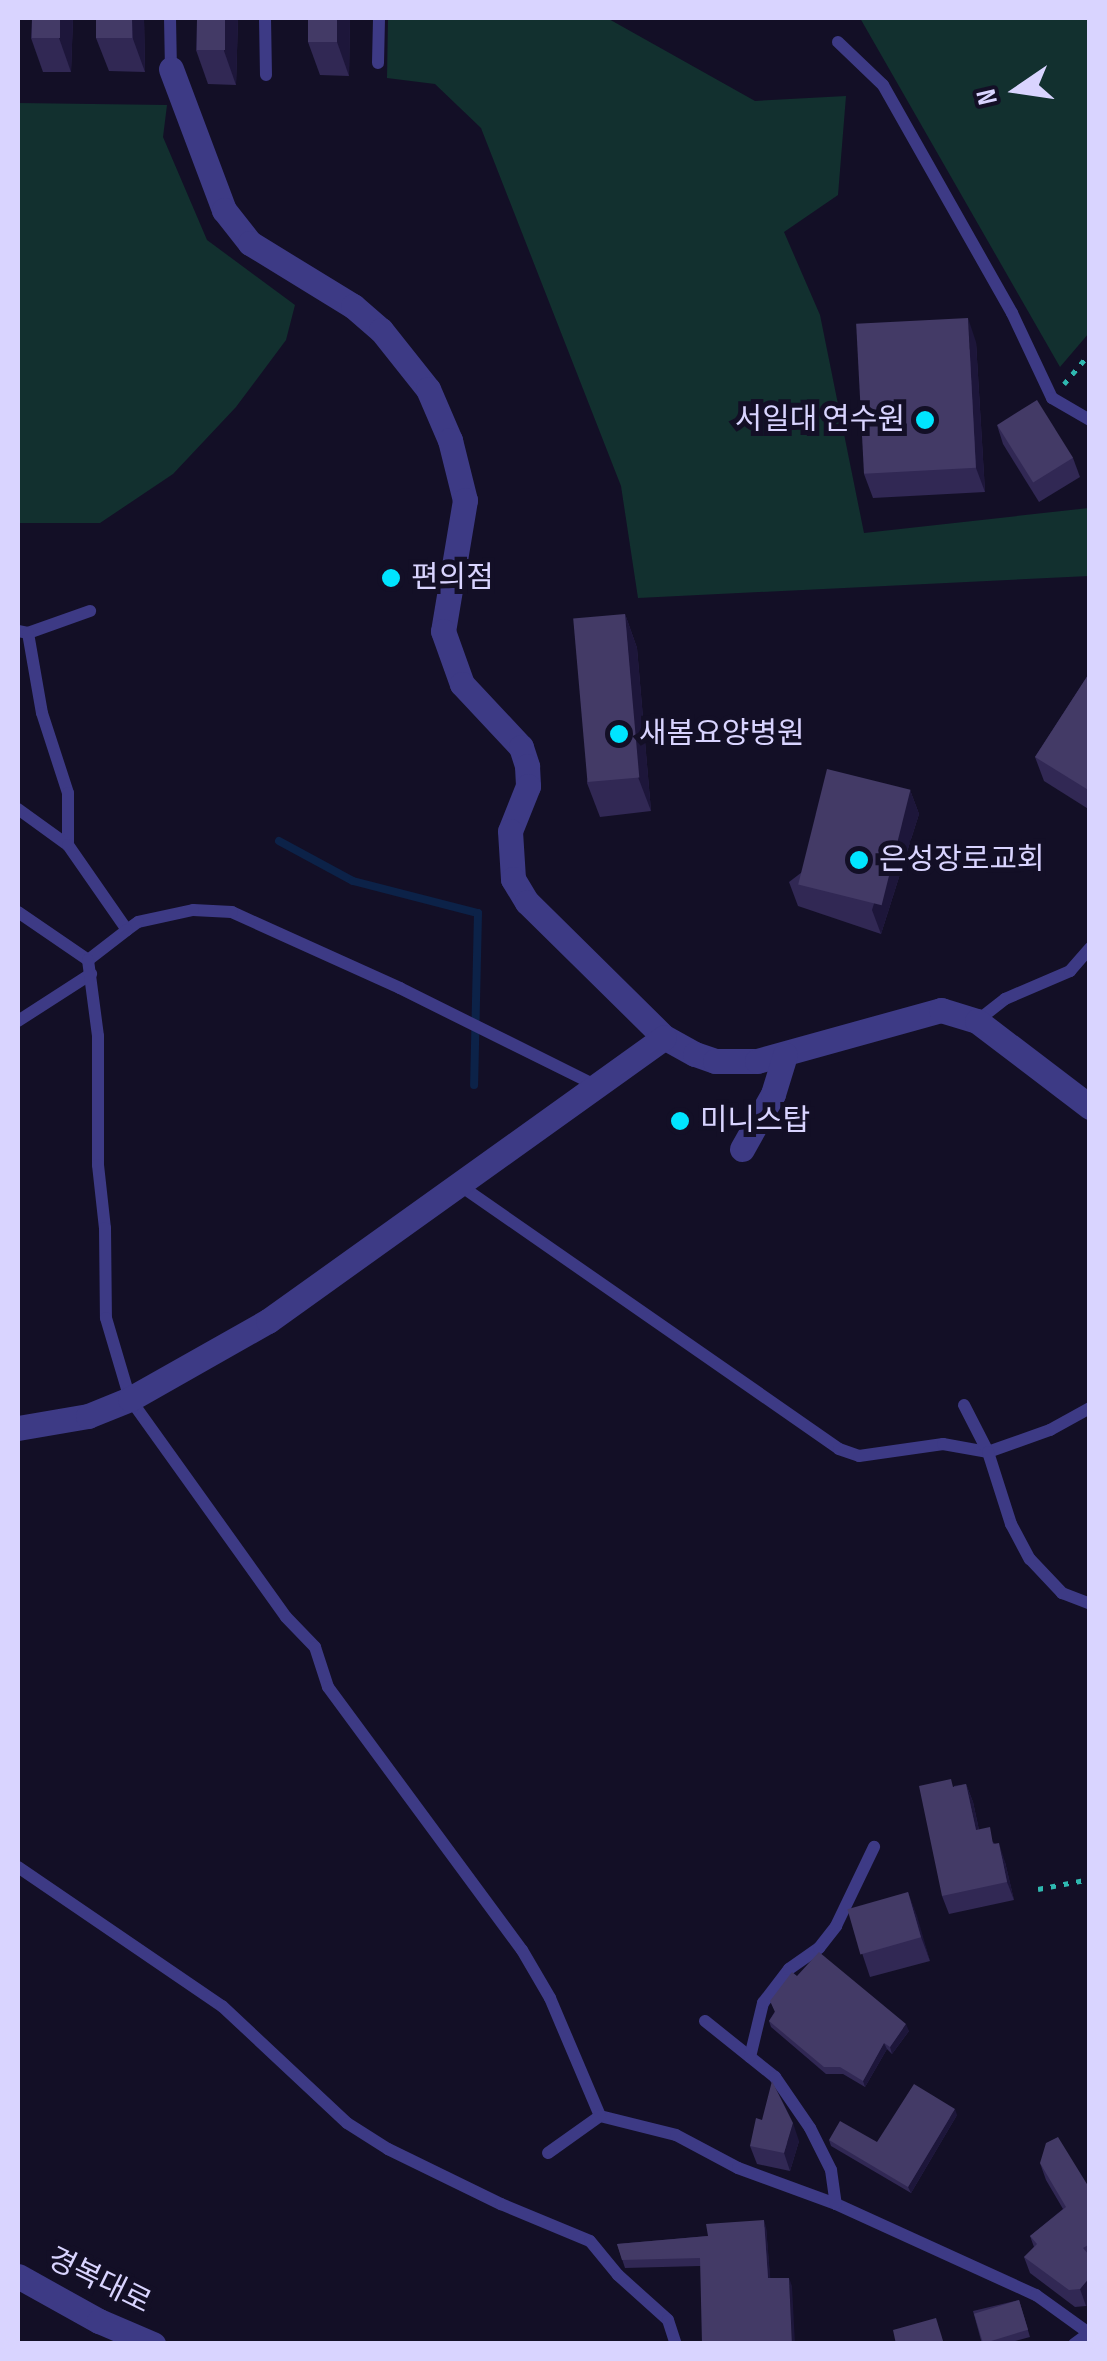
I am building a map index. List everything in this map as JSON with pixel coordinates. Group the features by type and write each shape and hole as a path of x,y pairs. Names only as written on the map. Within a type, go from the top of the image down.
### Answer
{"street":[{"path":"171,68 224,210 250,244 354,306 410,362 428,389 450,440 465,500 457,568 443,631 462,684 521,747 527,766 528,786 510,831 513,880 527,902 664,1037 715,1060 756,1061 942,1010 976,1021 1090,1106"},
{"path":"18,1428 88,1416 130,1400 268,1321 593,1084 664,1037"},
{"path":"742,1149 773,1094 785,1054"},
{"name":"경복대로","path":"18,2276 99,2322 153,2344"}],"lane":[{"path":"170,18 171,68"},
{"path":"265,18 266,75"},
{"path":"378,63 379,18"},
{"path":"838,42 884,85 1003,297 1052,398 1090,420"},
{"path":"68,845 68,794 42,714 22,632 90,611"},
{"path":"18,809 68,845 127,930"},
{"path":"18,1021 89,967 138,922 193,910 232,912 593,1084"},
{"path":"18,912 89,967 98,1036 98,1165 106,1318 130,1400 286,1617 316,1647 328,1686 522,1950 550,1998 600,2116"},
{"path":"976,1021 1005,1000 1070,972 1090,948"},
{"path":"457,1184 839,1450 859,1456 942,1444 988,1452 1050,1430 1090,1408"},
{"path":"964,1404 988,1452 1011,1524 1030,1559 1062,1592 1090,1604"},
{"path":"750,2057 763,2003 789,1969 819,1948 836,1926 874,1848"},
{"path":"18,1867 222,2006 346,2123 388,2149 501,2204 590,2240 618,2275 668,2320 676,2344"},
{"path":"705,2020 775,2078 810,2128 830,2170 836,2204"},
{"path":"548,2152 600,2116 676,2135 738,2168 836,2204 1036,2296 1089,2334 1074,2344"}],"path":[{"path":"1052,398 1090,353"},
{"path":"1038,1889 1090,1879"}],"green space":[{"path":"388,18 607,18 755,101 846,96 838,195 784,232 820,315 864,533 1089,508 1089,576 638,598 621,486 481,128 435,84 387,78"},
{"path":"860,18 1089,18 1089,333 1060,367"},
{"path":"18,103 167,105 163,137 207,240 295,305 286,340 236,407 173,474 100,523 18,523"}],"building":[{"path":"32,18 60,18 60,38 32,38"},
{"path":"96,18 132,18 132,38 96,38"},
{"path":"197,18 225,18 225,50 197,50"},
{"path":"308,18 337,18 337,42 308,42"},
{"name":"서일대 연수원","path":"968,318 976,468 864,474 856,324"},
{"path":"1037,400 1073,458 1033,483 997,425"},
{"name":"새봄요양병원","path":"625,614 639,777 587,782 573,619"},
{"path":"1090,672 1090,791 1035,757"},
{"name":"은성장로교회","path":"827,769 910,790 882,905 798,884"},
{"path":"951,1779 953,1787 966,1784 976,1830 990,1827 993,1844 999,1843 1007,1882 942,1896 919,1786"},
{"path":"908,1892 921,1937 860,1955 847,1909"},
{"path":"819,1952 906,2024 890,2047 884,2043 863,2081 840,2067 824,2067 769,2021 775,2012 770,2001 792,1972 797,1976"},
{"path":"772,2081 793,2123 784,2153 750,2146 756,2118 762,2120"},
{"path":"914,2084 955,2109 908,2187 829,2140 840,2121 877,2142"},
{"path":"1058,2137 1090,2189 1090,2244 1083,2248 1090,2256 1090,2277 1080,2289 1069,2290 1024,2257 1037,2244 1030,2236 1066,2207 1040,2163 1046,2143"},
{"path":"764,2220 768,2278 789,2278 792,2344 702,2344 700,2258 622,2260 617,2244 708,2236 706,2224"},
{"path":"1019,2300 1028,2330 983,2343 974,2314"},
{"path":"936,2318 944,2344 896,2344 893,2330"}],"waterway":[{"path":"279,841 353,881 478,913 474,1085"}],"place":[{"name":"서일대 연수원","path":"925,420"},
{"name":"편의점","path":"391,578"},
{"name":"새봄요양병원","path":"619,734"},
{"name":"은성장로교회","path":"859,860"},
{"name":"미니스탑","path":"680,1121"}]}
